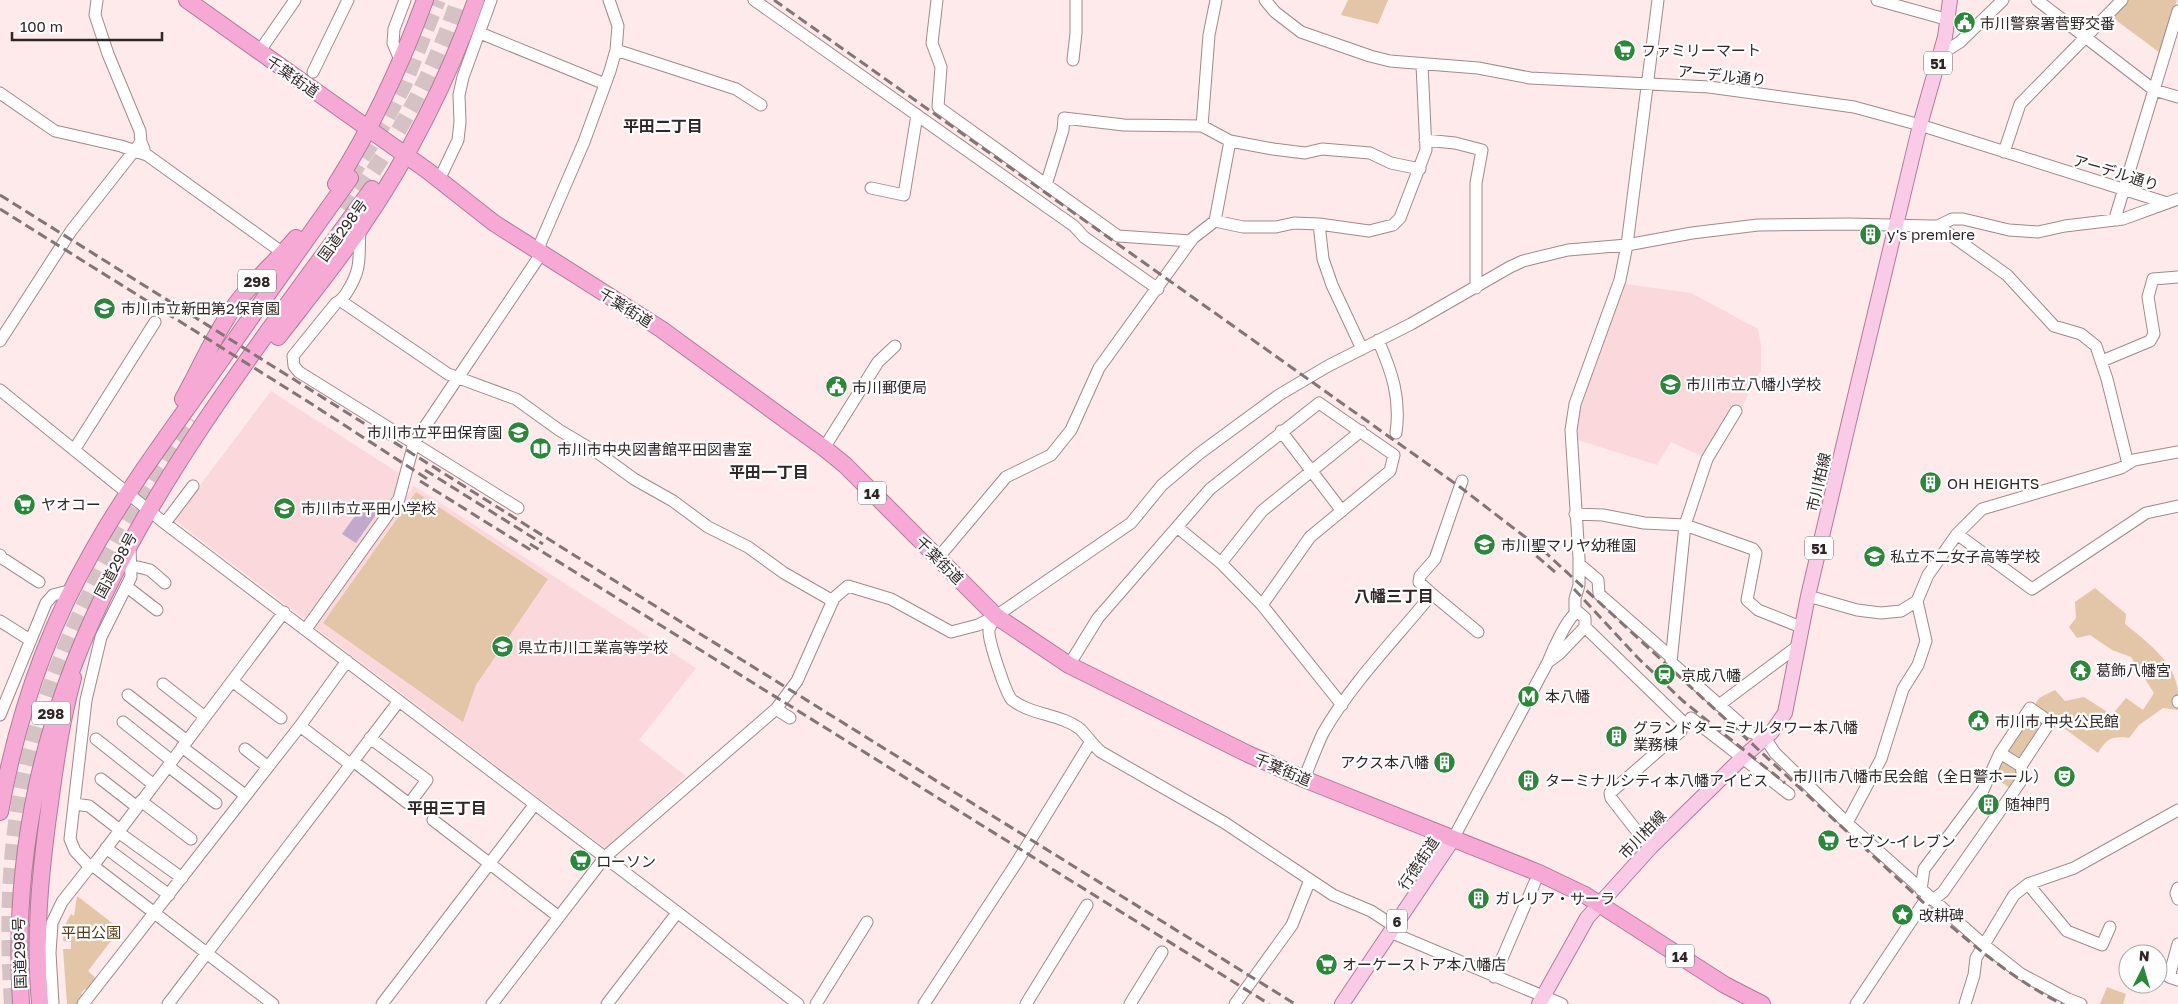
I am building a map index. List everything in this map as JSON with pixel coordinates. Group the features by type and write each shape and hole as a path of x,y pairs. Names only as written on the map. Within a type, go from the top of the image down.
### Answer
{"highway":[{"name":"千葉街道","path":"187,0 440,180 494,223 661,329 824,448 845,465 996,616 1069,665 1216,739 1304,779 1545,876 1600,904 1725,985 1762,1004"},
{"name":"298","path":"163,442 205,354 224,320 238,301 282,254 331,192 368,130 388,92 425,0"},
{"name":"298","path":"182,450 274,343 360,228 405,155 444,76 468,2"},
{"name":"国道298号","path":"0,812 15,739 44,653 72,590 103,532 163,442 350,178"},
{"name":"国道298号","path":"21,1004 18,940 19,893 29,804 39,756 55,701 93,606 131,533 182,450 372,189"},
{"path":"40,1004 37,924 47,824 62,726 93,606"},
{"path":"0,770 15,739"}],"main road":[{"name":"市川柏線","path":"1541,1000 1587,918 1650,848 1765,738 1779,723 1784,713 1808,596 1896,225 1920,125 1948,24 1950,0"},
{"name":"行徳街道","path":"1342,1004 1453,839"}],"street":[{"path":"0,341 71,231 138,146 140,131 108,54 95,15 97,0"},
{"path":"259,52 295,0"},
{"path":"313,72 348,0"},
{"path":"400,60 393,43 394,30 405,0"},
{"path":"440,180 460,133 460,95 463,77 492,0"},
{"path":"306,628 400,499 414,443 541,254 540,244 584,142 616,50 618,26 609,0"},
{"path":"754,0 1067,221 1084,237 1158,289"},
{"path":"937,0 932,43 940,67 938,107 1118,236 1191,241"},
{"path":"1073,60 1076,33 1076,0"},
{"path":"1202,126 1209,35 1216,0"},
{"name":"アーデル通り","path":"1265,0 1275,12 1301,32 1370,56 1422,65 1478,68 1530,78 1709,87 1829,103 1873,112 1920,125 2124,191 2178,205"},
{"path":"1453,839 1548,662 1552,650 1575,613 1575,598 1579,585 1579,564 1571,430 1575,404 1620,280 1627,245 1658,0"},
{"path":"1877,0 1948,24 1966,36"},
{"path":"1941,54 1966,36 2003,0"},
{"path":"2036,0 2154,90 2178,97"},
{"path":"2004,152 2020,104 2122,0"},
{"path":"2117,220 2116,215 2178,12"},
{"path":"480,33 605,84"},
{"path":"616,50 736,89 761,106"},
{"path":"1215,221 1243,227 1276,227 1294,223 1319,224 1369,231 1393,225 1400,218 1426,150 1422,65"},
{"path":"444,76 463,77"},
{"path":"0,93 55,131 138,146 147,155 282,254"},
{"path":"871,188 904,195 917,115"},
{"path":"1046,185 1063,130 1064,118 1124,125 1202,126 1230,140 1305,153 1322,149 1370,153 1391,163 1420,168"},
{"path":"938,558 1006,477 1051,455 1071,430 1098,368 1158,289 1191,241 1215,221 1230,140"},
{"path":"1425,140 1455,143 1482,150 1476,183 1476,288"},
{"path":"492,1004 605,857 776,709 797,681 833,601 848,586 891,599 951,632 978,625 996,616 1131,523 1162,485 1200,453 1271,401 1306,378 1476,288 1510,267 1523,261 1568,250 1627,245 1692,233 1758,226 1938,226 1952,219 1963,218 2016,231 2038,232 2065,226 2117,220 2178,199"},
{"path":"1319,224 1323,259 1332,285 1362,349"},
{"path":"1938,226 2006,275 2054,326 2081,334 2089,338 2096,346 2102,361 2128,464"},
{"path":"360,228 359,267 356,278 341,301 336,303 293,356 294,366 299,372 518,508"},
{"path":"2102,361 2150,341 2154,334 2148,297 2153,279 2178,277"},
{"path":"341,301 458,378 516,399 559,430 601,455 634,479 673,501 708,527 748,546 784,573 833,601"},
{"path":"74,450 155,322"},
{"path":"1378,340 1388,364 1398,401 1399,414 1396,433"},
{"path":"824,448 878,362 895,346"},
{"path":"0,390 165,523 306,628 798,1004"},
{"path":"1069,665 1098,618 1210,489 1319,402 1394,455 1390,471 1310,537 1262,605"},
{"path":"1736,411 1707,460 1685,525 1671,662 1750,732 1765,738 1775,753 1847,823 1983,944 2021,974 2081,1004"},
{"path":"1221,563 1262,511 1361,431"},
{"path":"1281,432 1342,511"},
{"path":"1808,596 1857,610 1881,613 1901,611 1917,600 1928,575 1957,534 1982,509 2121,468 2134,460 2178,452"},
{"path":"1462,481 1435,559 1420,576 1420,582 1478,632"},
{"path":"165,523 194,486"},
{"path":"1957,534 2032,589 2146,513 2178,506"},
{"path":"1575,514 1614,517 1644,523 1685,525 1753,549 1756,553 1747,600 1758,610 1801,627"},
{"path":"1176,527 1221,563 1262,605 1342,705"},
{"path":"131,533 131,577 101,637 86,700 70,834 71,844 79,856 91,866 273,1004"},
{"path":"0,555 40,582"},
{"path":"1579,564 1598,580 1599,594 1671,657"},
{"path":"138,567 150,570 165,583"},
{"path":"0,715 48,600 56,594 72,590"},
{"path":"131,590 157,610"},
{"path":"1304,779 1323,734 1342,705 1432,594"},
{"path":"1847,823 1881,759 1903,689 1918,664 1926,641 1917,600"},
{"path":"53,1004 50,953 52,923 62,902 106,848 284,612"},
{"path":"1548,662 1559,654 1585,627 1586,618 1583,614 1575,613"},
{"path":"996,616 989,630 991,639 1010,698 1020,705 1080,729 1090,743 1100,752 1225,823 1332,895 1371,911 1392,929 1541,1000 1562,1004"},
{"path":"0,621 30,640"},
{"path":"1585,627 1683,722 1681,731 1610,793 1611,798 1650,848"},
{"path":"1719,705 1798,646"},
{"path":"83,1004 169,895 245,794 300,726 347,661"},
{"path":"232,681 281,718"},
{"path":"163,684 205,717"},
{"path":"128,695 245,794"},
{"path":"168,1004 399,700"},
{"path":"1856,1004 1928,895 1924,869 1983,790 2000,752 2030,708 2050,722 2021,766 2023,778 1943,892 1928,895"},
{"path":"776,709 790,718"},
{"path":"1691,718 1789,794"},
{"path":"123,722 216,803"},
{"path":"300,726 410,804 427,780 370,738"},
{"path":"96,739 154,785"},
{"path":"924,1004 1017,862 1090,743"},
{"path":"245,749 267,766"},
{"path":"2000,752 2021,766"},
{"path":"101,779 190,839"},
{"path":"74,804 88,806 182,878"},
{"path":"382,1004 535,804"},
{"path":"1965,1004 1974,975 1976,958 2014,895 2028,884 2074,868 2178,810"},
{"path":"433,820 559,917"},
{"path":"106,848 169,895"},
{"path":"1235,1004 1292,925 1310,880"},
{"path":"1494,977 1534,882"},
{"path":"2028,884 2067,932 2102,946 2110,927"},
{"path":"2178,888 2176,893 2178,899"},
{"path":"1026,1004 1087,906"},
{"path":"607,1004 677,912"},
{"path":"816,1004 867,922"},
{"path":"2178,944 2169,977 2178,980"},
{"path":"1130,1004 1162,952"}],"shaded area":[{"name":"市川市立八幡小学校","path":"1625,284 1691,293 1758,329 1761,345 1761,370 1740,410 1732,407 1704,457 1671,442 1657,465 1575,439 1581,399"},
{"name":"市川市立平田小学校","path":"271,391 400,474 394,498 307,618 302,617 176,521 176,517"},
{"name":"県立市川工業高等学校","path":"414,486 696,668 639,740 686,776 606,849 313,626"},
{"path":"365,502 378,512 356,543 342,534"}],"green space":[{"path":"1348,0 1388,0 1378,24 1341,15"},
{"path":"2127,0 2177,0 2161,51 2159,52 2113,18 2113,14"},
{"path":"416,492 548,579 476,685 463,722 323,623"},
{"path":"2095,588 2126,614 2125,624 2151,646 2167,664 2177,684 2178,695 2173,700 2178,710 2163,708 2139,725 2129,738 2118,737 2110,739 2098,753 2050,718 2024,772 2010,788 1992,776 2039,698 2055,690 2065,701 2084,697 2112,715 2126,698 2143,710 2154,693 2131,657 2112,650 2090,635 2077,638 2069,627 2076,618 2075,602"},
{"name":"平田公園","path":"77,896 120,929 88,971 99,981 89,992 85,989 81,993 86,998 78,1004 67,1004 63,949 71,949 71,942 63,941 65,925 71,914 74,916"},
{"path":"2107,987 2118,991 2118,994 2126,994 2123,1004 2100,1004"}],"tunnel":[{"path":"350,178 387,118 404,85 438,0"},
{"path":"346,211 396,136 410,110 437,56 458,0"},
{"path":"12,1004 10,913 13,846 23,783 32,743 44,704 74,628 110,554 146,494 196,422"}],"railway":[{"path":"774,0 1460,487 1546,553 1924,903 2007,971 2062,1004"},
{"path":"0,195 1295,1004"},
{"path":"0,209 307,401 429,480"},
{"path":"425,470 543,544"},
{"path":"420,481 534,552"},
{"path":"530,544 1269,1004"},
{"path":"1525,546 1555,572"},
{"path":"1574,589 1637,657 1683,701 1785,783"}],"place":[{"name":"市川警察署菅野交番","path":"1964,23"},
{"name":"ファミリーマート","path":"1625,50"},
{"name":"y's premiere","path":"1871,234"},
{"name":"市川市立新田第2保育園","path":"105,308"},
{"name":"市川市立八幡小学校","path":"1670,384"},
{"name":"市川郵便局","path":"836,387"},
{"name":"市川市立平田保育園","path":"518,432"},
{"name":"市川市中央図書館平田図書室","path":"541,449"},
{"name":"OH HEIGHTS","path":"1931,483"},
{"name":"ヤオコー","path":"25,504"},
{"name":"市川市立平田小学校","path":"285,508"},
{"name":"市川聖マリヤ幼稚園","path":"1485,545"},
{"name":"私立不二女子高等学校","path":"1874,556"},
{"name":"県立市川工業高等学校","path":"502,647"},
{"name":"葛飾八幡宮","path":"2080,670"},
{"name":"京成八幡","path":"1665,675"},
{"name":"本八幡","path":"1529,696"},
{"name":"市川市 中央公民館","path":"1979,721"},
{"name":"グランドターミナルタワー本八幡 業務棟","path":"1617,736"},
{"name":"アクス本八幡","path":"1445,762"},
{"name":"市川市八幡市民会館（全日警ホール）","path":"2064,776"},
{"name":"ターミナルシティ本八幡アイビス","path":"1529,780"},
{"name":"随神門","path":"1989,804"},
{"name":"セブン-イレブン","path":"1829,841"},
{"name":"ローソン","path":"580,861"},
{"name":"ガレリア・サーラ","path":"1479,898"},
{"name":"改耕碑","path":"1903,915"},
{"name":"オーケーストア本八幡店","path":"1326,964"}],"district":[{"name":"平田二丁目","path":"663,126"},
{"name":"平田一丁目","path":"769,472"},
{"name":"八幡三丁目","path":"1394,596"},
{"name":"平田三丁目","path":"447,808"}]}
